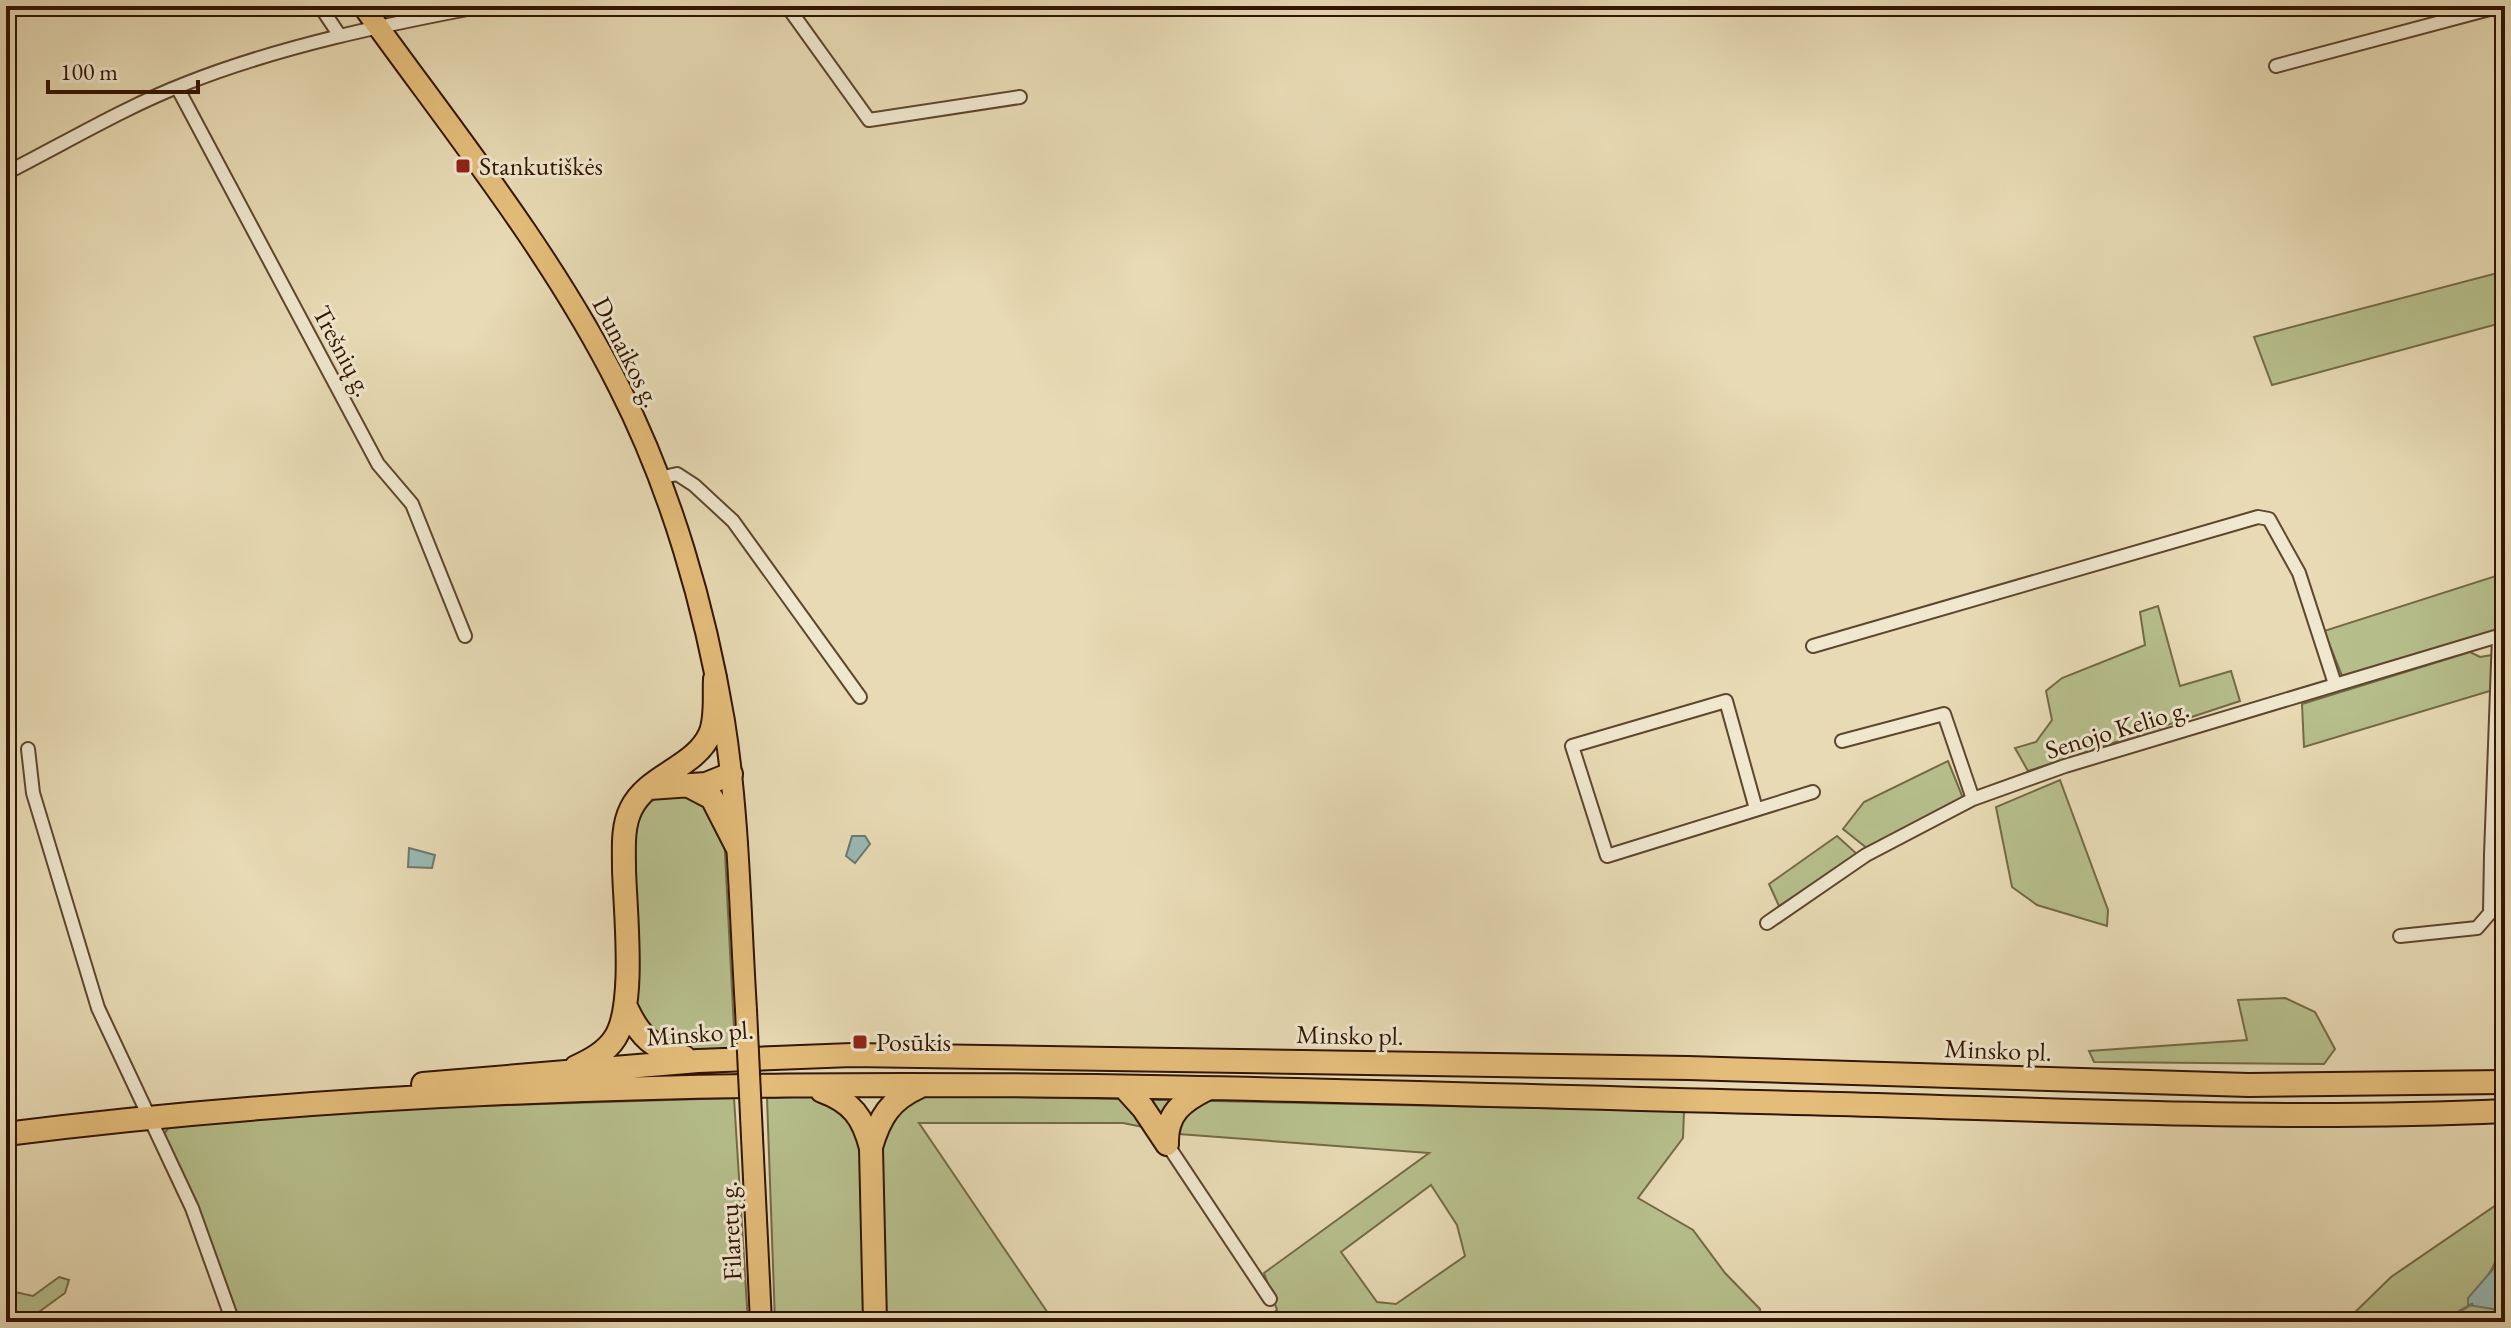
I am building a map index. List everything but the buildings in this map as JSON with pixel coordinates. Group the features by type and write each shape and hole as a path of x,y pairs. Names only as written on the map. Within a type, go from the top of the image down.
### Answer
{"highway":[{"path":"568,1071 604,1050 614,1039 627,1009 625,830 631,808 654,783 684,762 709,737 713,724 715,679"},
{"path":"654,783 709,768 731,774"},
{"path":"654,783 689,786 716,783 731,774"},
{"path":"689,786 712,798 736,845"},
{"path":"627,1009 639,1032 653,1045 698,1061"},
{"name":"Minsko pl.","path":"196,1111 260,1100 568,1071 698,1061 852,1055 1688,1068 2234,1085 2505,1082"},
{"path":"871,1148 887,1109 895,1100 924,1085"},
{"name":"Minsko pl.","path":"6,1134 196,1111 515,1094 924,1085 1124,1087 2234,1114 2505,1111"},
{"path":"812,1087 844,1099 853,1107 864,1123 871,1148 875,1322"},
{"path":"1124,1087 1143,1108 1167,1144"},
{"path":"1167,1144 1169,1122 1179,1106 1207,1089"}],"main road":[{"name":"Dunaikos g.","path":"363,6 572,301 621,390 659,478 687,567 715,679 731,774 736,845"},
{"name":"Filaretų g.","path":"736,845 761,1322"}],"street":[{"path":"320,6 340,36"},
{"path":"6,173 177,87 228,67 340,36 483,6"},
{"path":"787,6 869,120 1020,97"},
{"path":"2276,66 2501,6"},
{"name":"Trešnių g.","path":"177,87 378,464 412,504 465,636"},
{"path":"659,478 677,474 694,485 733,521 860,697"},
{"path":"1813,646 2258,517 2269,519 2299,573 2335,684"},
{"path":"2400,936 2467,932 2485,922 2490,913 2498,854 2502,635"},
{"name":"Senojo Kelio g.","path":"1767,923 1866,855 1973,799 2065,766 2502,635"},
{"path":"1756,809 1726,701 1572,746 1607,856 1813,792"},
{"path":"1842,741 1944,714 1973,799"},
{"path":"28,749 33,793 89,983 192,1208 233,1322"},
{"path":"1167,1144 1270,1299"}],"green space":[{"path":"2505,271 2505,322 2272,385 2254,337"},
{"path":"2505,573 2505,628 2343,678 2324,631"},
{"path":"2158,606 2180,686 2231,671 2240,701 2028,771 2015,748 2036,742 2052,720 2046,691 2062,678 2145,645 2140,612"},
{"path":"2470,652 2480,657 2492,655 2493,690 2304,747 2302,704"},
{"path":"1948,761 1963,798 1868,849 1843,829 1864,802"},
{"path":"2060,780 2108,910 2107,926 2037,905 2012,887 1996,807"},
{"path":"699,793 724,834 735,1048 687,1051 667,1047 635,1007 634,829 645,807 658,798"},
{"path":"1837,836 1858,855 1779,906 1769,884"},
{"path":"2285,998 2315,1012 2335,1049 2324,1064 2094,1062 2089,1051 2247,1040 2238,1000"},
{"path":"924,1095 1684,1111 1683,1138 1638,1198 1693,1230 1725,1273 1760,1309 1761,1322 1261,1322 1277,1310 1264,1273 1429,1153 1178,1134 1123,1123 919,1123 1054,1322 884,1322 880,1139 888,1116","holes":["1431,1185 1457,1225 1465,1256 1396,1304 1377,1302 1341,1252"]},
{"path":"816,1096 842,1105 861,1130 868,1322 775,1322 767,1098"},
{"path":"734,1098 748,1322 237,1322 164,1134 173,1122 384,1109"},
{"path":"2505,1199 2502,1243 2495,1263 2483,1282 2500,1311 2505,1311 2505,1322 2345,1322 2391,1277"},
{"path":"59,1277 69,1280 65,1293 25,1322 6,1322 6,1290 33,1296"}],"water":[{"path":"852,836 865,836 870,844 855,863 846,856"},
{"path":"409,848 435,855 432,868 408,867"},
{"path":"2505,1233 2505,1311 2468,1305 2468,1298 2494,1268"}],"waterway":[{"path":"2441,1322 2472,1304"}],"place":[{"name":"Stankutiškės","path":"463,166"},
{"name":"Posūkis","path":"860,1042"}]}
